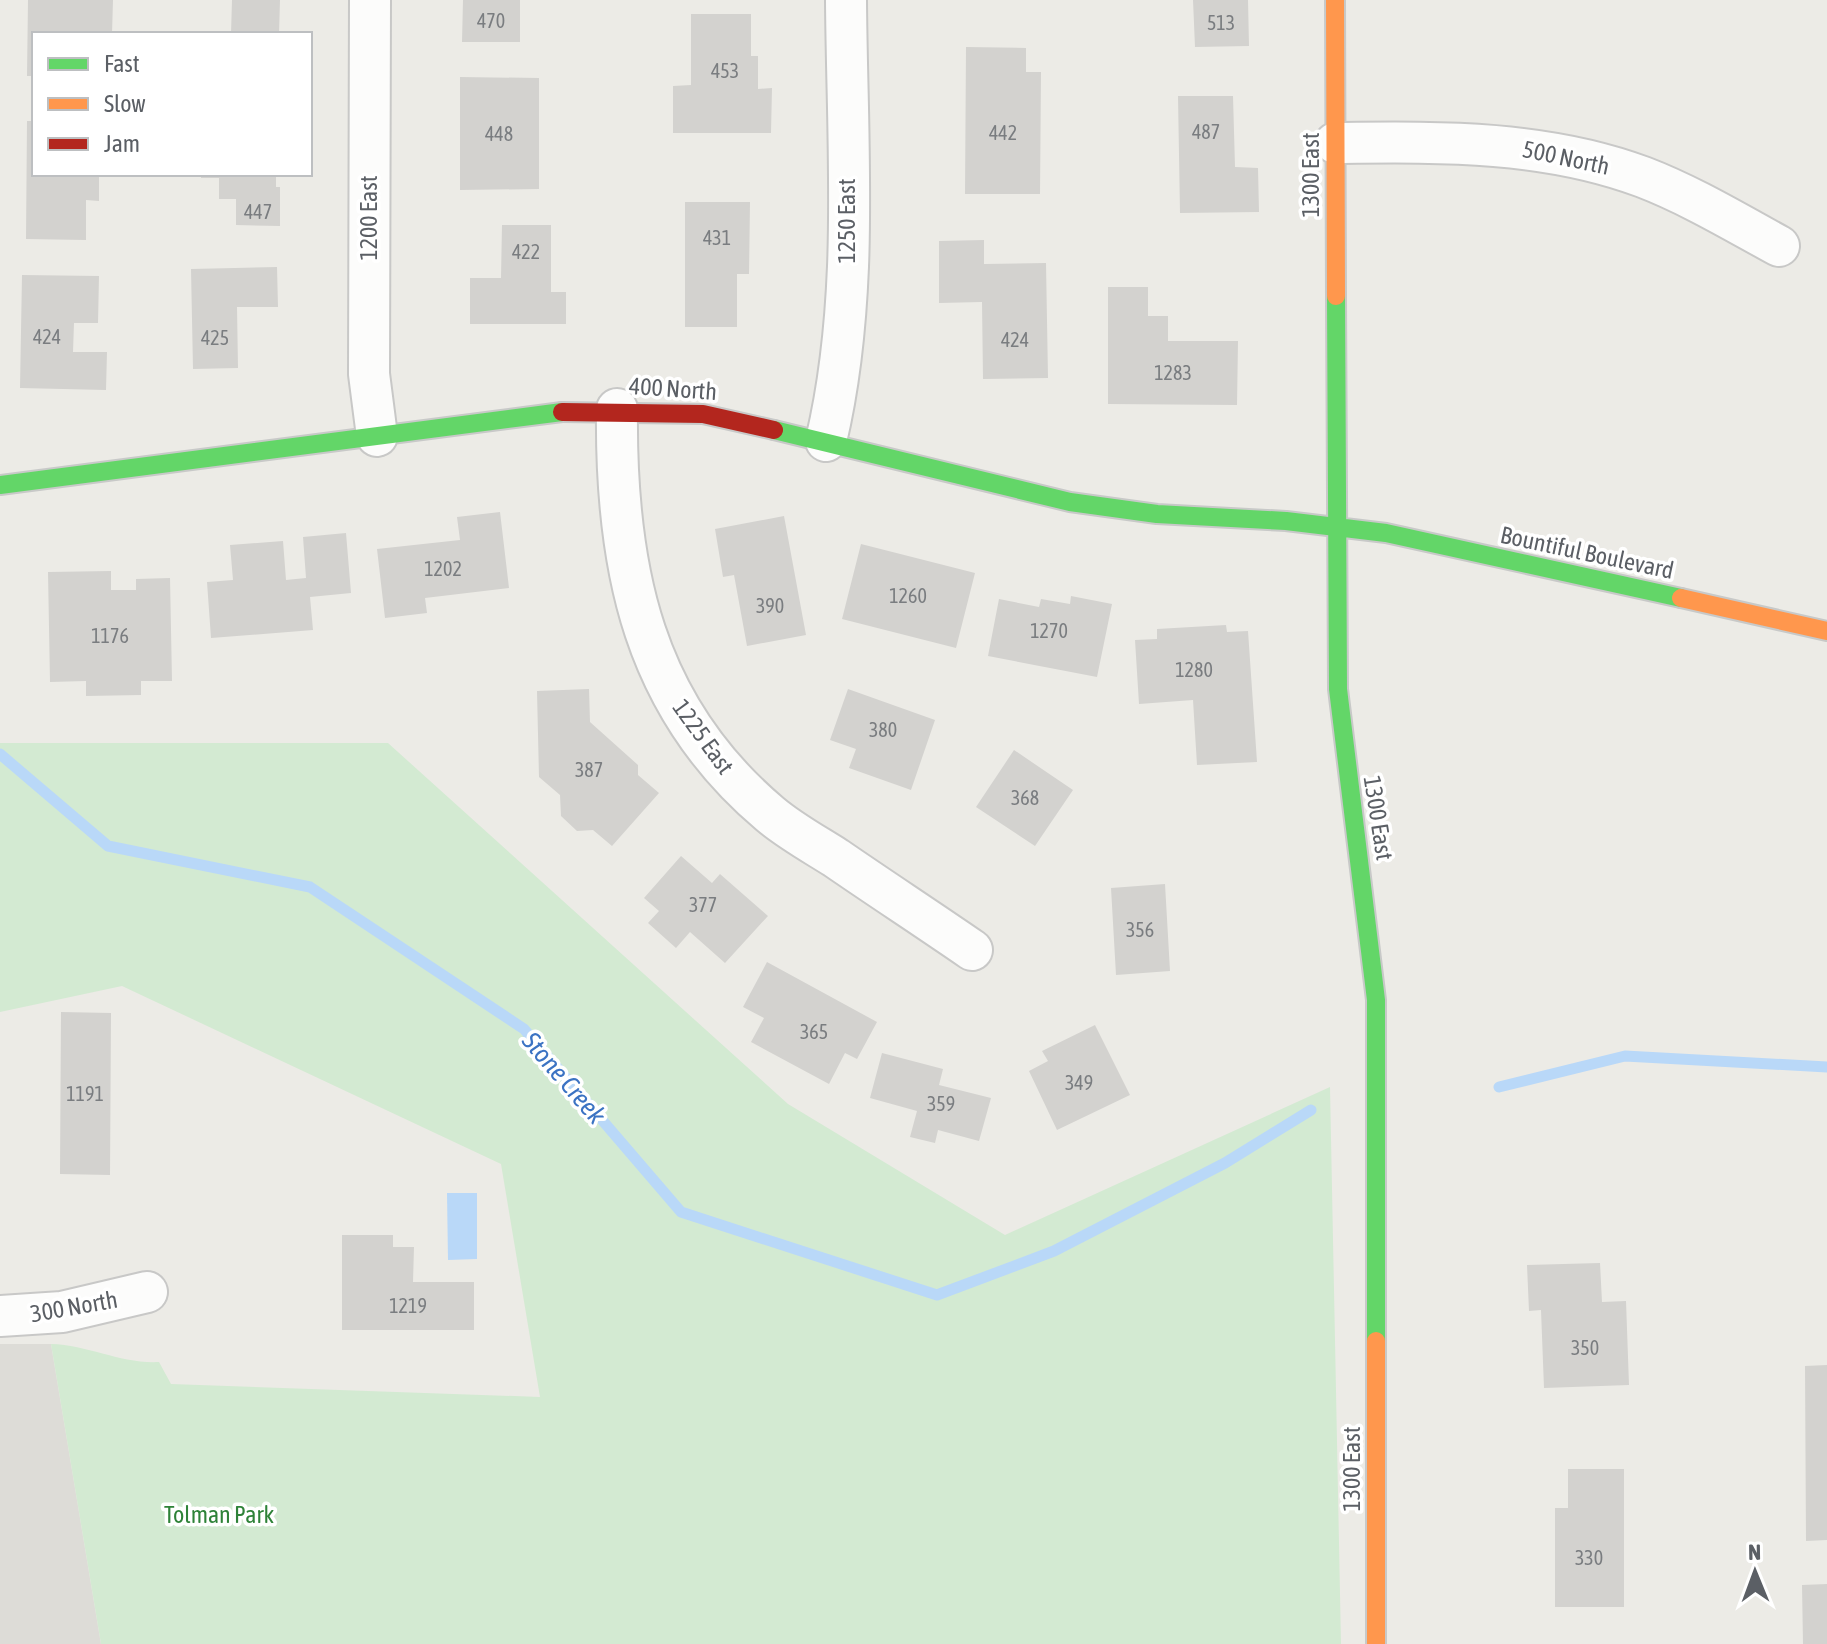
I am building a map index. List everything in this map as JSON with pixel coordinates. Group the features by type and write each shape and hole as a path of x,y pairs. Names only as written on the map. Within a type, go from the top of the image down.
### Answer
{"main road":[{"name":"1300 East","path":"1335,0 1338,689 1349,793 1372,938 1376,1000 1376,1644"},
{"name":"400 North","path":"0,485 547,414 617,409 733,418 1028,492 1116,509 1336,526"},
{"name":"Bountiful Boulevard","path":"1336,526 1391,534 1827,631"}],"street":[{"name":"1200 East","path":"370,0 369,374 377,436"},
{"name":"1250 East","path":"826,441 841,373 846,303 846,0"},
{"name":"500 North","path":"1335,143 1480,144 1587,159 1643,177 1697,201 1779,246"},
{"name":"1225 East","path":"617,409 618,507 632,593 643,632 678,707 704,746 772,816 972,950"},
{"name":"300 North","path":"0,1316 62,1312 147,1292"}],"shaded area":[{"path":"0,1344 51,1344 101,1644 0,1644"}],"green space":[{"name":"Tolman Park","path":"0,743 388,743 788,1104 1005,1235 1330,1087 1341,1644 101,1644 51,1344 131,1360 159,1362 171,1384 540,1397 501,1164 122,986 0,1012"}],"water":[{"path":"447,1193 477,1193 477,1259 448,1260"}],"building":[{"path":"28,0 113,0 112,32 32,32 32,76 27,76"},
{"path":"232,0 280,0 279,32 231,32"},
{"path":"463,0 520,0 520,42 462,42"},
{"path":"1193,0 1248,0 1249,46 1195,47"},
{"path":"691,14 751,14 751,56 758,56 758,89 772,88 771,133 673,133 673,86 691,85"},
{"path":"966,47 1026,48 1026,72 1041,72 1040,194 965,194"},
{"path":"460,77 539,78 539,189 460,190"},
{"path":"1178,96 1233,96 1235,167 1258,168 1259,212 1180,213"},
{"path":"27,121 32,121 32,176 99,176 99,201 86,200 86,240 26,239"},
{"path":"276,176 276,187 280,187 280,226 236,225 236,199 219,199 219,178 201,178"},
{"path":"685,202 750,202 749,274 737,274 737,327 685,327"},
{"path":"502,225 551,225 551,292 566,292 566,324 470,324 470,278 501,278"},
{"path":"984,240 984,264 1046,263 1048,378 983,379 982,302 939,303 939,241"},
{"path":"277,267 278,307 237,307 238,368 193,369 191,269"},
{"path":"22,275 99,276 98,323 74,323 73,352 107,352 106,390 20,388"},
{"path":"1108,287 1148,287 1148,316 1168,316 1168,341 1238,341 1237,405 1108,404"},
{"path":"500,512 509,588 425,598 427,613 385,618 377,549 460,540 457,517"},
{"path":"784,516 806,635 747,646 734,575 723,577 715,529"},
{"path":"346,533 351,593 310,597 313,630 211,638 207,582 233,580 230,545 283,541 286,580 306,578 303,537"},
{"path":"861,544 975,573 956,648 842,619"},
{"path":"111,571 111,590 136,590 136,579 170,578 172,681 141,681 141,695 86,696 86,681 50,682 48,572"},
{"path":"1071,596 1112,604 1097,677 988,656 999,599 1039,607 1041,599 1070,604"},
{"path":"1226,625 1227,632 1248,631 1257,762 1197,765 1193,700 1139,704 1135,640 1157,639 1157,629"},
{"path":"589,689 590,722 638,765 638,775 659,793 612,846 593,830 577,831 561,816 560,795 539,777 537,691"},
{"path":"848,689 935,720 911,790 849,768 856,749 830,740"},
{"path":"1014,750 1073,790 1035,846 976,807"},
{"path":"681,856 712,883 720,874 768,916 725,963 690,932 676,948 648,923 659,911 644,898"},
{"path":"1165,884 1170,971 1116,975 1111,888"},
{"path":"767,962 877,1022 857,1059 845,1053 829,1084 751,1042 764,1018 743,1007"},
{"path":"61,1012 111,1013 110,1175 60,1174"},
{"path":"1095,1025 1130,1095 1057,1130 1029,1071 1048,1061 1042,1051"},
{"path":"882,1053 943,1069 939,1085 991,1098 979,1141 938,1130 935,1143 910,1137 917,1111 870,1098"},
{"path":"342,1235 393,1235 393,1247 414,1247 413,1282 474,1282 474,1330 342,1330"},
{"path":"1600,1263 1602,1302 1626,1301 1629,1385 1544,1388 1541,1310 1529,1311 1527,1265"},
{"path":"1827,1365 1827,1540 1806,1541 1805,1366"},
{"path":"1568,1469 1624,1469 1624,1607 1555,1607 1555,1508 1568,1508"},
{"path":"1827,1584 1827,1644 1803,1644 1802,1585"}],"waterway":[{"name":"Stone Creek","path":"0,754 108,846 310,887 524,1029 681,1212 937,1295 1054,1251 1225,1163 1311,1110"},
{"path":"1499,1087 1625,1056 1827,1067"}],"traffic: fast":[{"path":"1336,296 1338,689 1376,1000 1376,1341"},
{"path":"0,485 562,412"},
{"path":"774,430 1070,502 1157,514 1286,521 1386,533 1681,598"}],"traffic: slow":[{"path":"1335,0 1336,296"},
{"path":"1681,598 1827,631"},
{"path":"1376,1341 1376,1644"}],"traffic: jam":[{"path":"562,412 703,414 774,430"}]}
